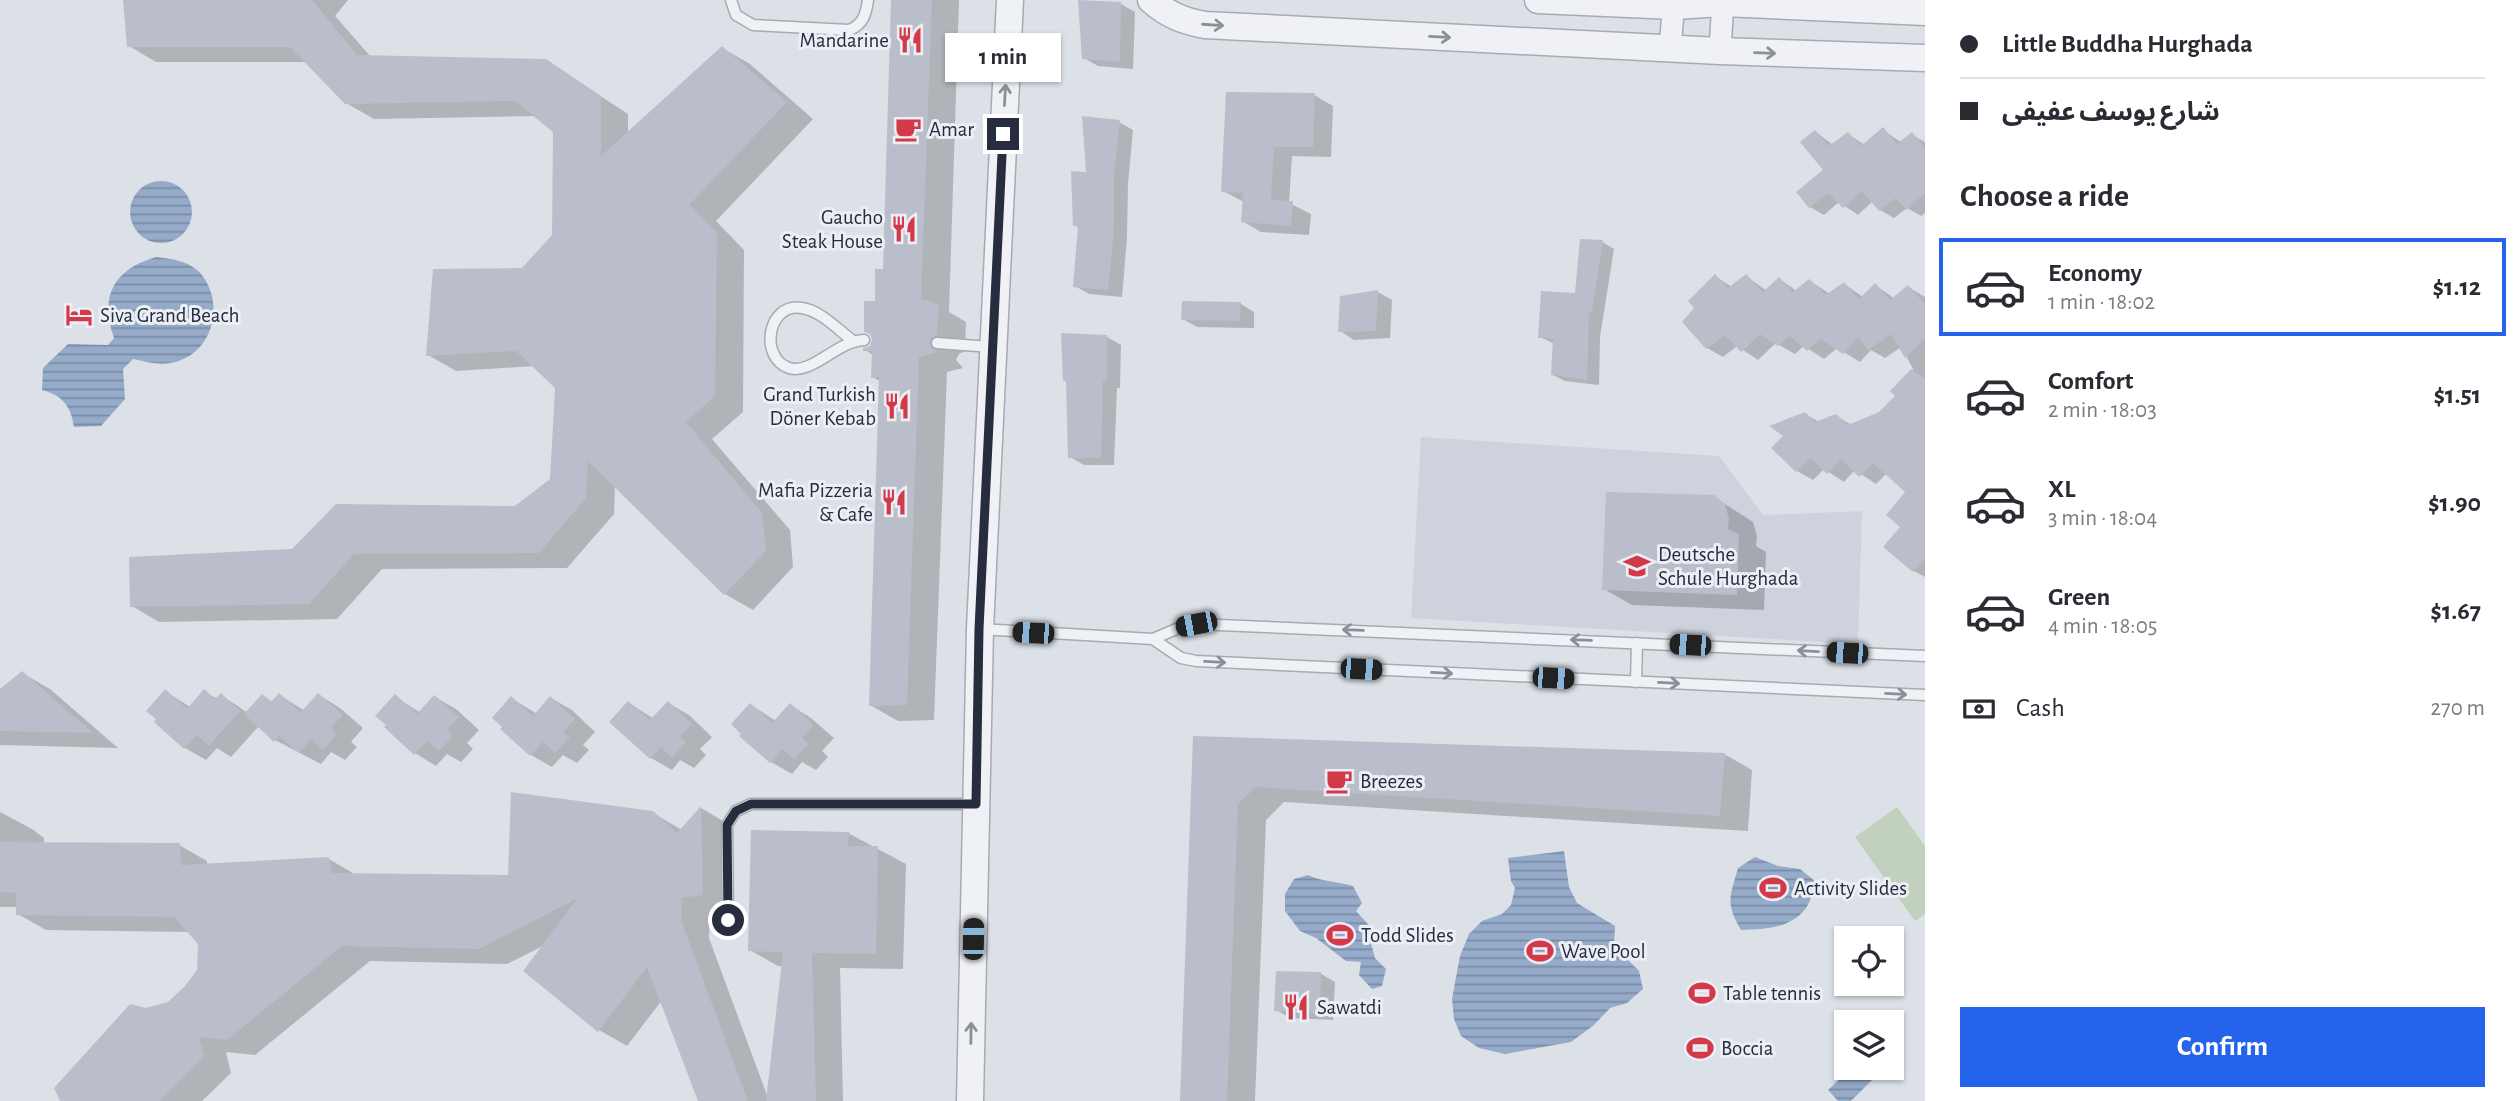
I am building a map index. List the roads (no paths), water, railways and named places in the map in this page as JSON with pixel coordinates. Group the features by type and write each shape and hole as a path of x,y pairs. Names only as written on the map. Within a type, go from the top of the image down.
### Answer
{"street":[{"path":"970,1101 979,629 1010,0"},
{"path":"1152,0 1167,13 1185,21 1205,25 1720,51 1925,58"},
{"path":"1538,0 1674,3 1723,1 1925,12"},
{"path":"1720,51 1723,1"},
{"path":"1670,48 1674,3"}],"lane":[{"path":"731,0 736,15 753,25 849,30 862,21 867,12 868,0"},
{"path":"801,308 815,312 858,340 802,368 788,368 779,360 771,346 769,332 776,318 788,309 801,308"},
{"path":"937,344 991,348"},
{"path":"979,629 1153,639 1181,627 1196,624 1925,656"},
{"path":"1153,639 1181,658 1196,661 1925,695"},
{"path":"1636,682 1637,643"},
{"path":"728,920 727,825 736,811 751,804 976,804"}],"water":[{"path":"161,181 173,183 183,190 190,200 190,224 183,234 173,241 161,243 149,241 139,234 132,224 130,212 132,200 139,190 149,183"},
{"path":"156,257 188,264 206,281 214,308 208,336 189,356 175,362 159,364 133,359 123,369 125,399 101,426 74,427 71,413 64,402 42,390 43,368 68,344 108,345 114,338 108,309 114,286 130,269"},
{"name":"Wave Pool","path":"1564,851 1569,887 1577,903 1615,926 1614,946 1639,971 1643,989 1627,1003 1610,1008 1594,1025 1571,1042 1505,1054 1479,1048 1461,1036 1454,1019 1452,999 1460,956 1469,934 1482,921 1502,914 1511,905 1515,888 1511,881 1508,858"},
{"name":"Activity Slides","path":"1755,857 1778,866 1800,869 1816,882 1808,905 1800,915 1785,924 1741,930 1731,906 1731,893 1738,868"},
{"name":"Todd Slides","path":"1308,875 1353,886 1362,903 1356,911 1374,931 1370,940 1375,958 1386,969 1382,986 1372,989 1359,975 1361,962 1346,961 1316,938 1300,931 1285,911 1285,894 1294,879"},
{"path":"1838,1080 1872,1080 1851,1101 1838,1101 1828,1090"}],"place":[{"name":"Mandarine","path":"910,40"},
{"name":"Amar","path":"908,129"},
{"name":"Gaucho Steak House","path":"904,229"},
{"name":"Siva Grand Beach","path":"79,315"},
{"name":"Grand Turkish Döner Kebab","path":"897,406"},
{"name":"Mafia Pizzeria & Cafe","path":"894,502"},
{"name":"Deutsche Schule Hurghada","path":"1637,566"},
{"name":"Breezes","path":"1339,781"},
{"name":"Activity Slides","path":"1773,888"},
{"name":"Todd Slides","path":"1340,935"},
{"name":"Wave Pool","path":"1540,951"},
{"name":"Table tennis","path":"1702,993"},
{"name":"Sawatdi","path":"1296,1007"},
{"name":"Boccia","path":"1700,1048"}]}
